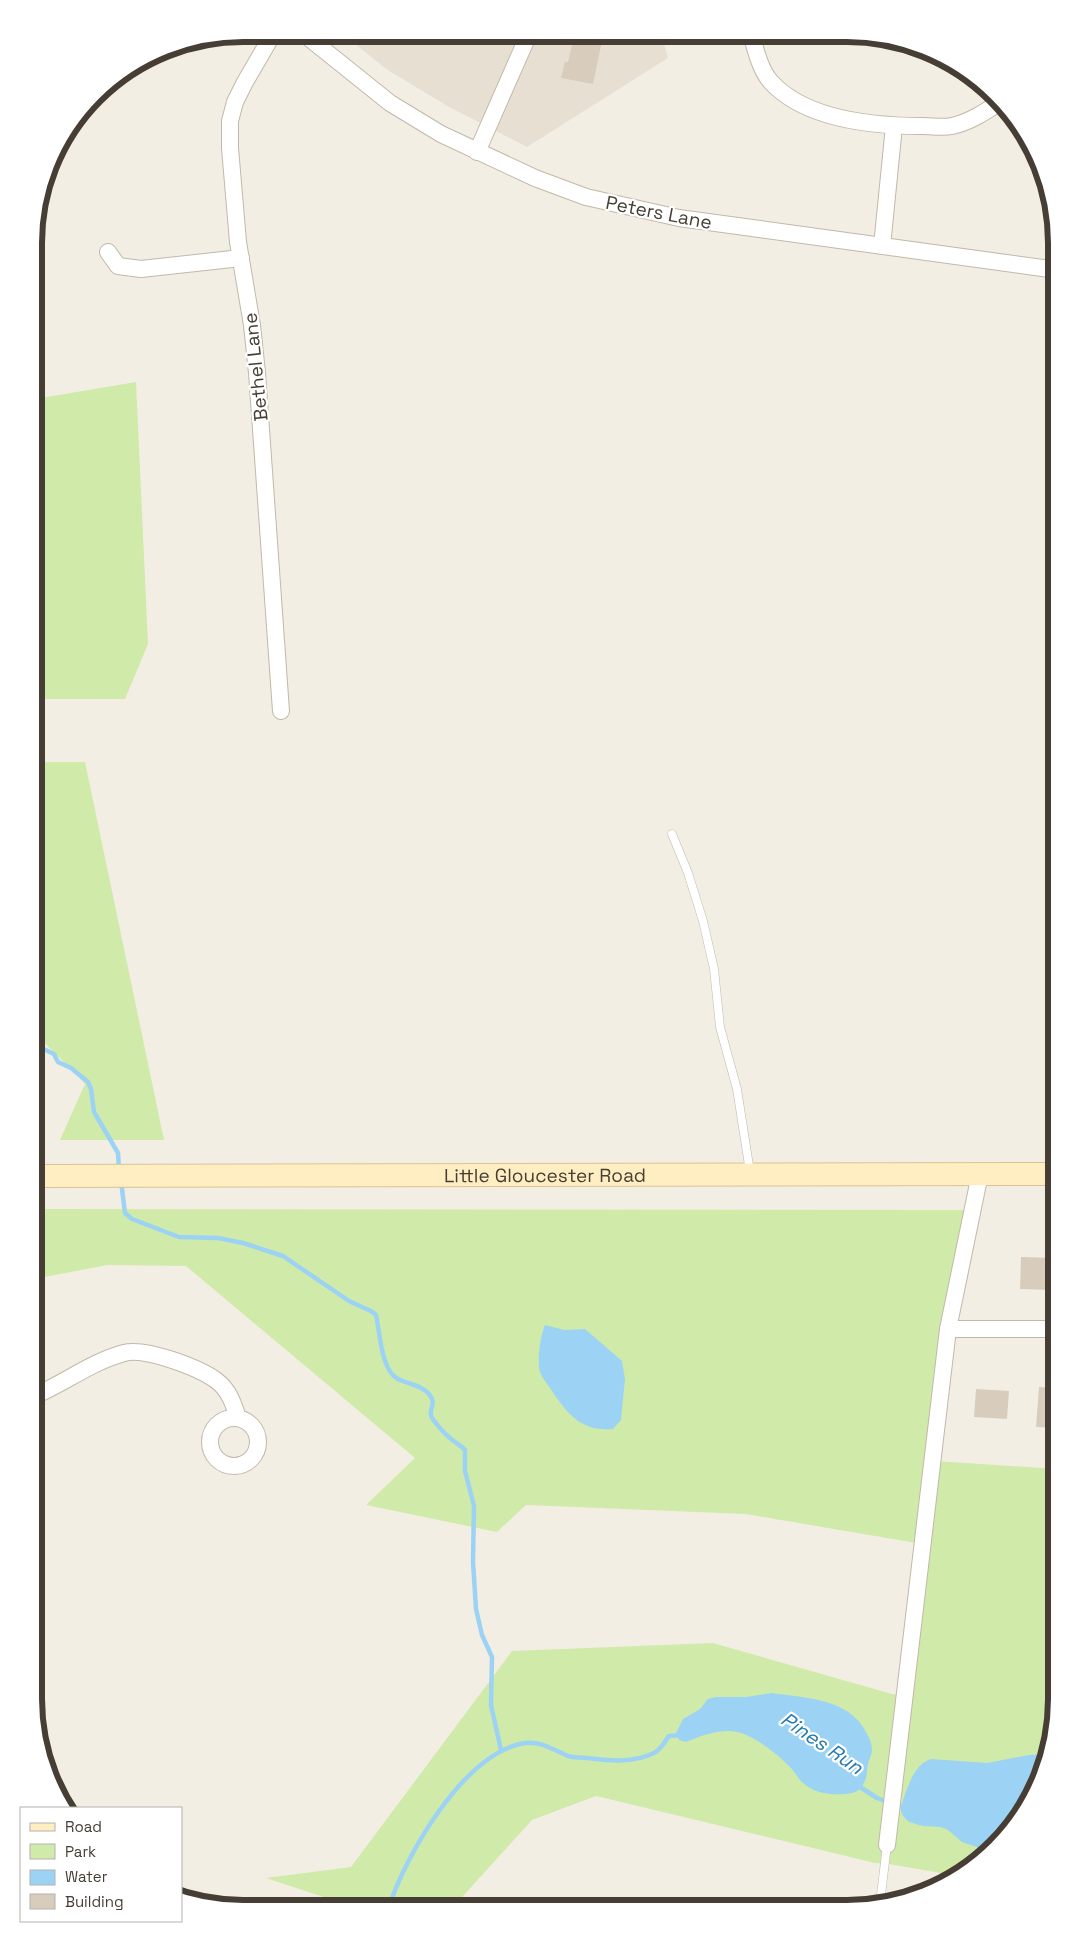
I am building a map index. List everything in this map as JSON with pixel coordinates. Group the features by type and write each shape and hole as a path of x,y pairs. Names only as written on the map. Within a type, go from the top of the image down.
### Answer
{"street":[{"name":"Bethel Lane","path":"268,42 235,102 230,122 230,148 241,258 252,325 257,373 281,711"},
{"name":"Peters Lane","path":"314,42 390,103 441,134 535,178 586,197 679,218 1048,269"},
{"path":"477,152 525,42"},
{"path":"753,42 757,55 770,82 787,96 828,116 894,126 950,126 970,121 994,106"},
{"path":"882,246 894,126"},
{"path":"108,252 118,266 141,269 241,258"},
{"path":"887,1845 948,1328 980,1174"},
{"name":"Little Gloucester Road","path":"42,1176 1048,1174"},
{"path":"948,1328 1048,1329"},
{"path":"42,1392 94,1363 126,1352 155,1354 198,1370 218,1381 231,1399 238,1418"}],"lane":[{"path":"672,834 703,921 714,969 720,1027 737,1089 750,1174"},
{"path":"881,1897 887,1845"}],"shaded area":[{"path":"353,42 664,42 668,58 527,147 449,107 386,69"}],"green space":[{"path":"136,382 148,644 125,699 42,699 42,398"},
{"path":"42,762 85,762 164,1140 60,1140 85,1084 42,1040"},
{"path":"42,1209 969,1210 935,1461 1048,1468 1047,1725 1038,1763 1022,1799 990,1841 970,1858 946,1874 875,1863 596,1796 532,1820 459,1900 333,1900 266,1878 351,1867 512,1651 713,1643 892,1694 908,1696 922,1544 746,1514 526,1505 497,1532 366,1505 415,1458 186,1266 107,1265 42,1277"}],"water":[{"path":"545,1325 564,1330 585,1329 622,1361 625,1379 621,1420 613,1429 591,1427 575,1419 562,1405 543,1378 539,1370 539,1357"},
{"path":"772,1693 825,1702 849,1712 858,1721 869,1738 872,1750 866,1778 859,1790 849,1794 835,1794 813,1790 801,1781 791,1768 761,1743 734,1731 706,1734 686,1742 679,1740 676,1733 683,1719 700,1709 708,1699 716,1697 746,1697"},
{"path":"1041,1754 1022,1799 999,1831 981,1849 962,1842 948,1830 941,1827 923,1826 909,1822 903,1816 900,1808 911,1779 924,1762 931,1759 987,1763"}],"building":[{"path":"573,42 602,42 593,84 561,78 565,62 568,62"},
{"path":"1021,1257 1048,1258 1048,1290 1020,1289"},
{"path":"1039,1387 1048,1388 1048,1428 1036,1427"},
{"path":"976,1389 1009,1391 1007,1419 974,1417"}],"waterway":[{"path":"42,1048 54,1054 58,1062 71,1068 88,1082 91,1089 94,1112 118,1153 119,1169"},
{"path":"121,1181 125,1213 132,1219 179,1237 218,1238 243,1243 283,1256 349,1301 371,1311 376,1315 385,1360 392,1375 422,1389 432,1398 432,1418 445,1434 465,1450 465,1471 474,1506 473,1562 476,1609 482,1635 492,1657 491,1705 501,1750"},
{"name":"Pines Run","path":"392,1900 409,1860 441,1808 460,1785 481,1765 503,1750 525,1743 536,1743 570,1757 630,1760 657,1751 669,1736 682,1735"},
{"name":"Pines Run","path":"857,1785 877,1798 888,1802"}]}
